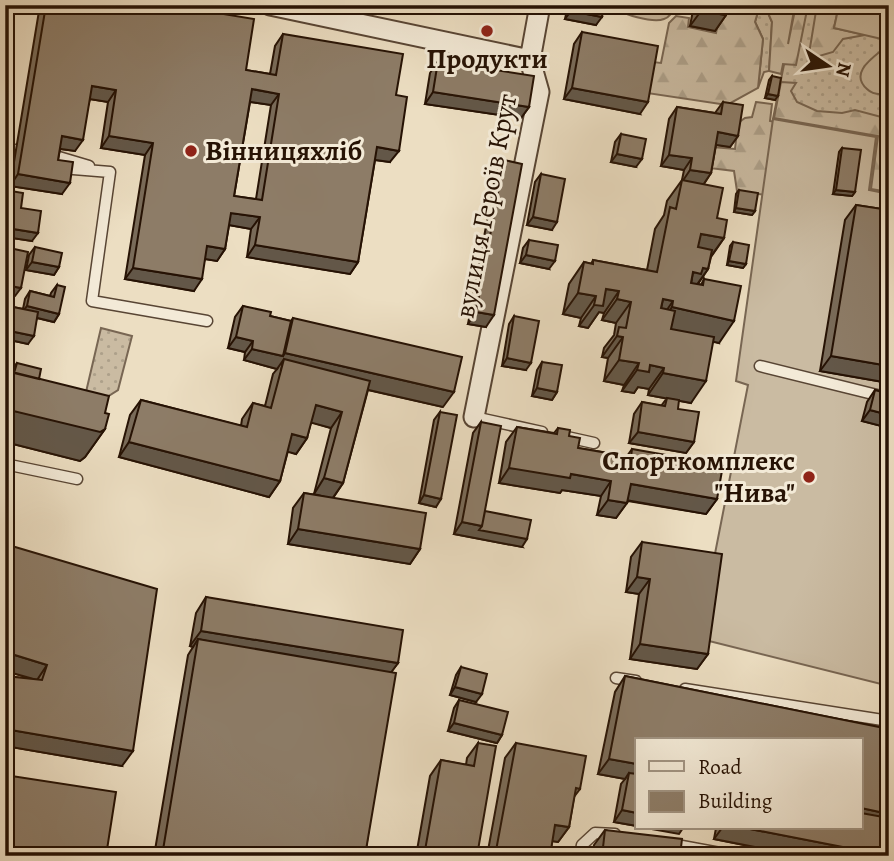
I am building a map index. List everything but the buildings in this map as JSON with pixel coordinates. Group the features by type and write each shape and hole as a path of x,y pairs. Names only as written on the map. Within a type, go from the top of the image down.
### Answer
{"street":[{"path":"270,5 530,60"},
{"name":"вулиця Героїв Крут","path":"474,417 539,92 530,60 540,5"}],"lane":[{"path":"52,156 110,172"},
{"path":"50,167 110,172"},
{"path":"110,172 92,301 207,321"},
{"path":"760,366 889,398"},
{"path":"474,417 594,443"},
{"path":"5,464 77,478"},
{"path":"616,678 643,682"},
{"path":"671,687 889,721"},
{"path":"580,856 582,845 595,834 626,836"},
{"path":"654,841 736,856"}],"green space":[{"path":"614,5 675,5 668,17 659,20 629,15"},
{"path":"722,5 760,5 755,22 763,39 758,88 727,105 647,93 653,62 661,63 669,23 676,16 689,18 688,27 716,33"},
{"path":"760,5 771,5 768,13 772,22 769,71 764,72 758,88 763,39 755,22"},
{"path":"771,5 795,5 788,44 796,5 808,5 796,65 783,64 781,74 769,71 772,22 768,13"},
{"path":"796,5 889,5 889,194 869,190 876,137 773,119"},
{"path":"817,5 839,5 834,28 865,35 843,39 833,52 812,58 807,66"},
{"path":"839,5 889,5 886,40 834,28"},
{"path":"889,44 889,93 874,93 867,89 860,76 866,64"},
{"path":"781,82 796,83 791,91 797,102 817,111 842,113 855,110 889,119 889,192 871,189 878,136 774,118"},
{"path":"756,102 772,104 770,121 785,124 773,196 737,191 734,171 709,168 712,147 735,149 738,123 752,117"},
{"name":"Спорткомплекс \"Нива\"","path":"773,119 876,137 869,190 889,194 889,686 701,639 748,385 736,381"},
{"path":"101,328 132,336 118,390 107,397 86,392"}],"place":[{"name":"Продукти","path":"487,31"},
{"name":"Вінницяхліб","path":"191,151"},
{"name":"Спорткомплекс \"Нива\"","path":"809,477"}]}
